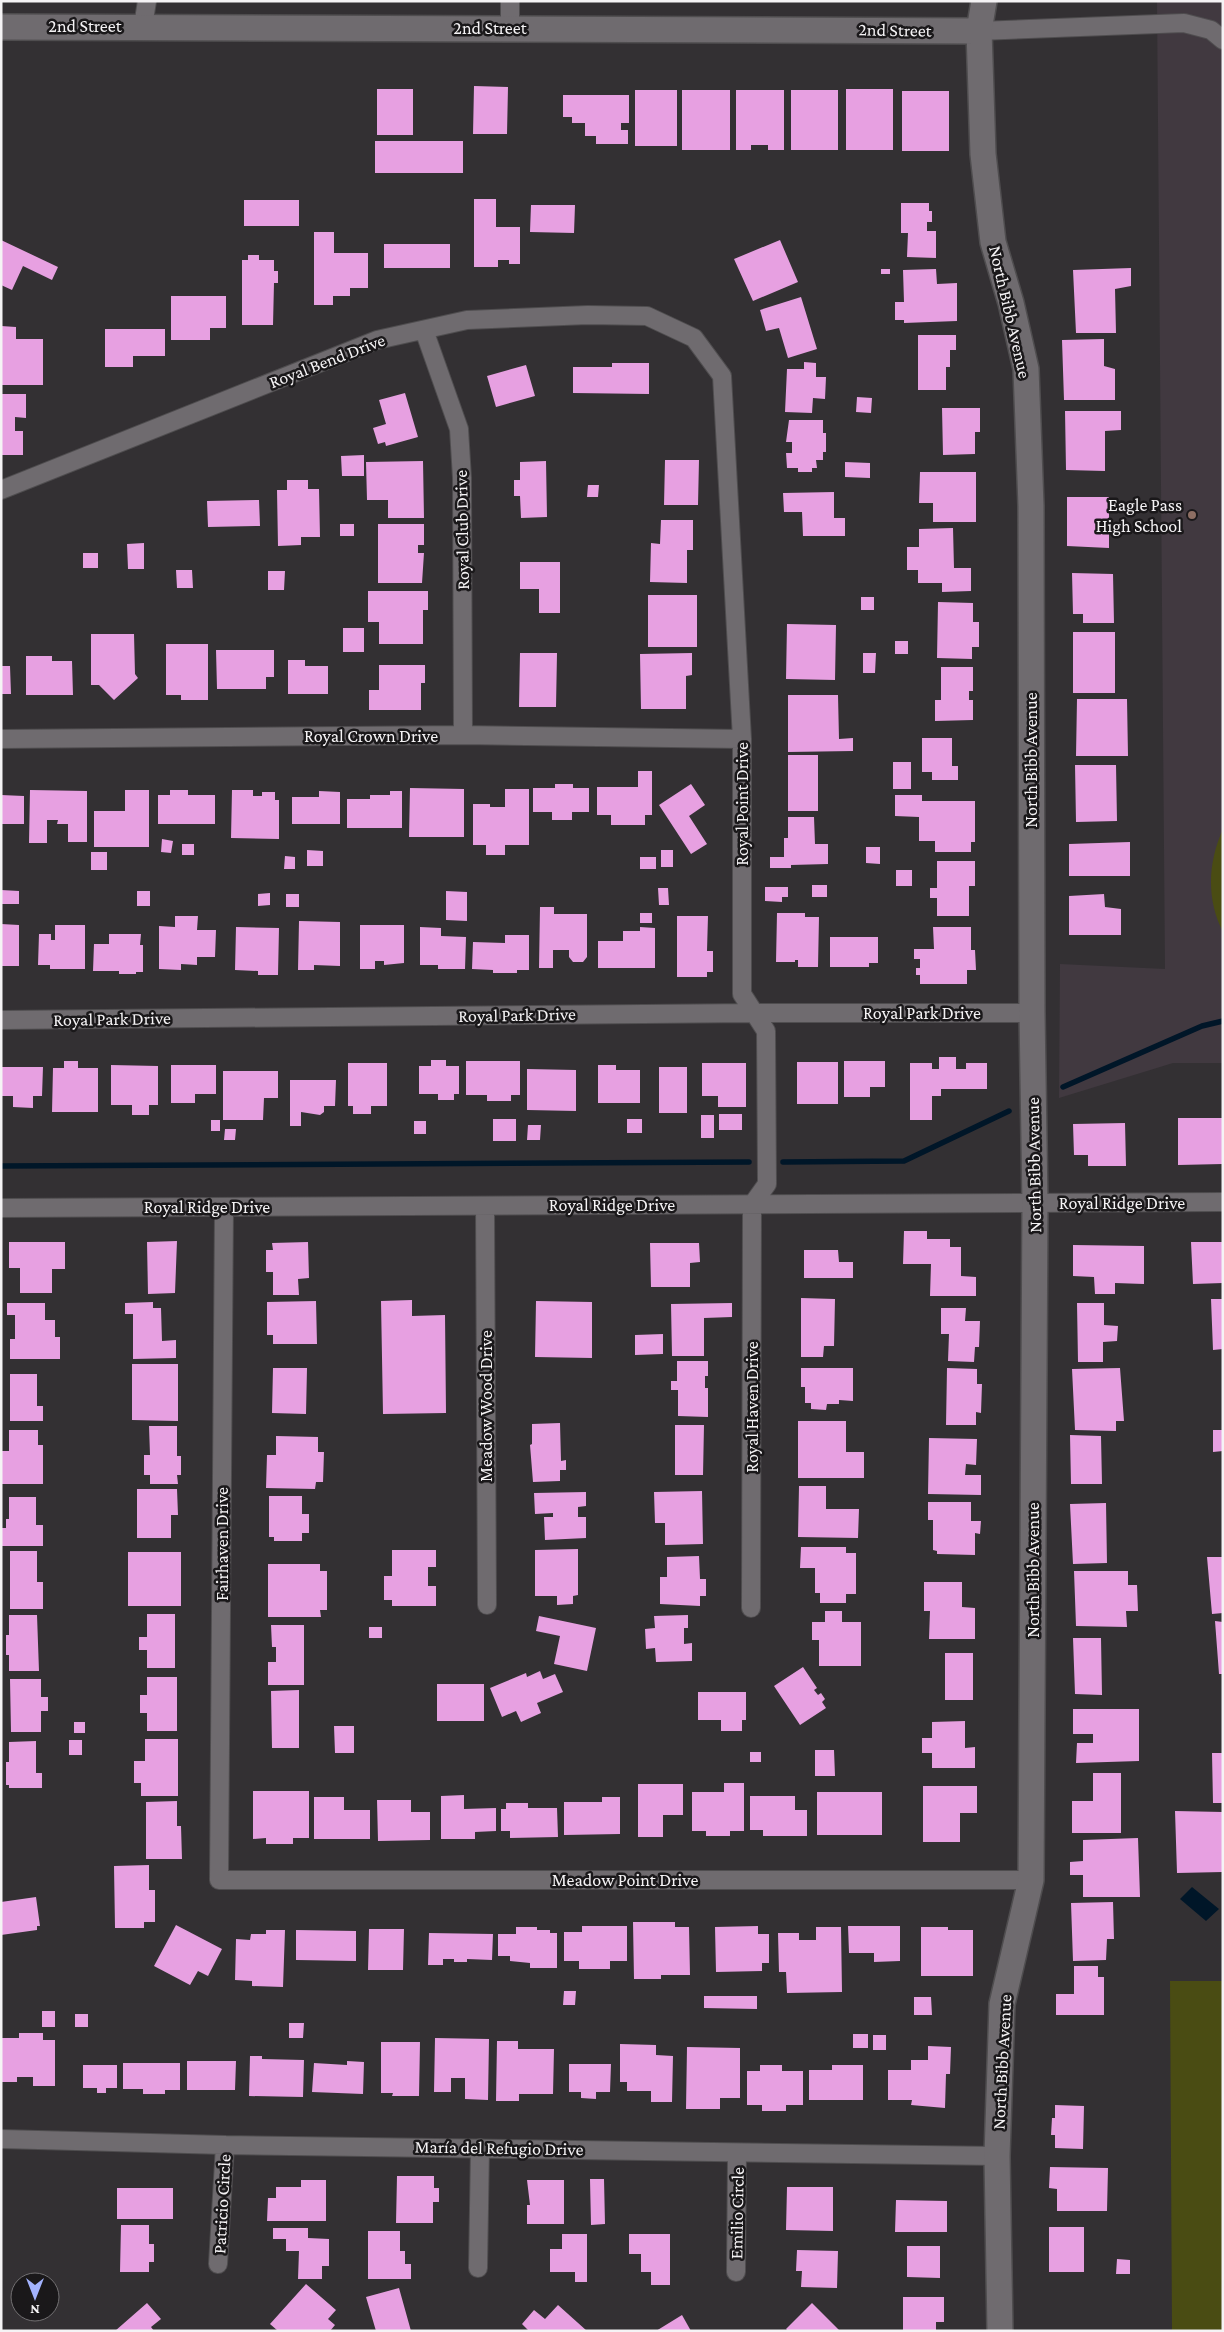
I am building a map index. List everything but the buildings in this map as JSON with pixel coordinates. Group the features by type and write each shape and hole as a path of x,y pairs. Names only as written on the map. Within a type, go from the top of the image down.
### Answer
{"main road":[{"name":"North Bibb Avenue","path":"984,1 979,31 984,154 993,242 1011,303 1026,369 1031,506 1032,1013 1035,1204 1031,1880 1002,2004 997,2156 1000,2331"},
{"name":"2nd Street","path":"1,27 143,26 979,31"}],"street":[{"path":"143,26 147,1"},
{"path":"510,1 510,28"},
{"path":"979,31 1184,23 1211,30 1223,40"},
{"name":"Royal Bend Drive","path":"1,490 377,340 467,320 588,315 647,316 694,338 722,376 722,391"},
{"name":"Royal Club Drive","path":"424,330 459,429 462,488 463,735"},
{"name":"Royal Point Drive","path":"722,391 742,739 742,994 752,1013 766,1032 767,1184 752,1205"},
{"name":"Royal Crown Drive","path":"1,739 463,735 742,739"},
{"name":"Royal Park Drive","path":"1,1020 752,1013 1032,1013"},
{"name":"Royal Ridge Drive","path":"1,1208 1223,1202"},
{"name":"Royal Haven Drive","path":"751,1608 752,1205"},
{"name":"Meadow Wood Drive","path":"486,1206 488,1605"},
{"name":"Fairhaven Drive","path":"219,1880 224,1207"},
{"name":"Meadow Point Drive","path":"219,1880 1031,1880"},
{"name":"María del Refugio Drive","path":"1,2138 225,2144 997,2156"},
{"name":"Patricio Circle","path":"218,2264 225,2144"},
{"path":"478,2268 480,2148"},
{"name":"Emilio Circle","path":"736,2272 737,2153"}],"shaded area":[{"name":"Eagle Pass High School","path":"1157,1 1223,1 1223,1063 1173,1063 1059,1098 1060,964 1165,969"},
{"path":"1223,829 1223,932 1214,907 1211,880 1214,854"},
{"path":"1170,1981 1223,1981 1223,2331 1172,2331"}],"water":[{"path":"1192,1887 1219,1909 1206,1921 1180,1899"}],"waterway":[{"path":"1063,1087 1202,1026 1223,1021"},
{"path":"783,1162 904,1161 1009,1111"},
{"path":"1,1166 749,1162"}],"place":[{"name":"Eagle Pass High School","path":"1192,515"}]}
